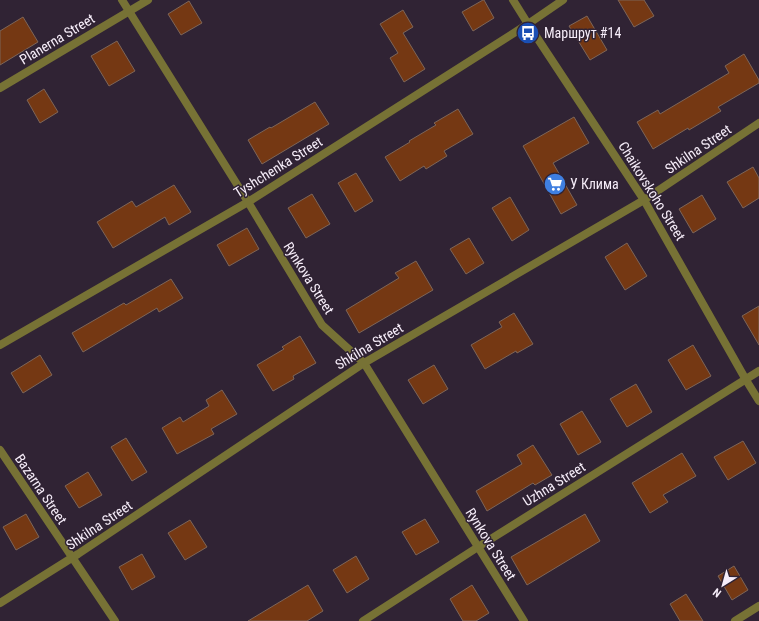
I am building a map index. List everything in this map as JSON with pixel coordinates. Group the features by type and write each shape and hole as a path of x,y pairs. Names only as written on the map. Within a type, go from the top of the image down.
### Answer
{"street":[{"name":"Rynkova Street","path":"122,0 248,202 322,325 364,363 524,621"},
{"name":"Planerna Street","path":"0,88 148,0"},
{"name":"Chaikovskoho Street","path":"513,0 644,200 759,401"},
{"name":"Tyshchenka Street","path":"0,345 248,202 528,24 563,0"},
{"name":"Shkilna Street","path":"0,603 72,558 364,363 644,200 759,123"},
{"name":"Uzhna Street","path":"363,621 759,371"},
{"name":"Bazarna Street","path":"0,450 115,621"},
{"path":"735,621 759,606"}],"building":[{"path":"483,0 494,18 473,31 462,12"},
{"path":"618,0 644,0 654,16 634,27"},
{"path":"189,1 202,23 181,35 168,14"},
{"path":"403,10 413,27 403,33 425,69 404,82 390,58 398,53 380,24"},
{"path":"587,16 607,50 590,60 569,26"},
{"path":"23,17 38,42 0,65 0,31"},
{"path":"117,41 135,71 109,86 91,56"},
{"path":"744,54 759,80 759,83 718,107 721,111 689,130 688,128 653,149 637,122 658,110 660,114 729,73 725,66"},
{"path":"44,89 58,112 40,123 27,100"},
{"path":"315,102 329,124 262,164 248,140"},
{"path":"458,109 473,134 444,151 447,156 426,169 424,166 400,181 385,157 436,125 434,123"},
{"name":"У Клима","path":"574,117 589,143 553,163 577,205 561,214 523,146"},
{"path":"753,167 759,178 759,198 743,208 727,182"},
{"path":"356,173 373,201 355,212 338,183"},
{"path":"174,185 191,212 169,225 165,217 113,248 97,222 132,201 136,207"},
{"path":"312,194 330,224 306,238 288,208"},
{"path":"702,195 716,219 693,233 679,209"},
{"path":"510,197 529,230 512,241 492,208"},
{"path":"247,228 259,249 229,266 217,245"},
{"path":"469,238 484,263 466,274 450,249"},
{"path":"627,243 647,276 625,290 605,257"},
{"path":"416,261 433,290 359,333 346,310 399,278 395,273"},
{"path":"171,279 183,298 159,312 157,308 83,352 72,333 124,303 126,305"},
{"path":"759,306 759,345 742,316"},
{"path":"514,313 533,344 517,353 516,351 485,369 471,345 502,327 499,322"},
{"path":"300,336 316,363 293,376 294,379 273,391 257,365 284,349 282,347"},
{"path":"693,345 711,376 686,390 668,360"},
{"path":"40,355 52,375 23,393 11,373"},
{"path":"434,365 448,389 423,404 408,380"},
{"path":"636,384 652,412 627,427 610,399"},
{"path":"222,390 237,414 211,429 214,434 177,454 162,428 180,417 183,422 209,406 206,400"},
{"path":"582,411 601,442 578,455 560,424"},
{"path":"126,438 147,472 132,481 111,447"},
{"path":"743,441 756,463 728,480 714,457"},
{"path":"533,445 552,475 535,485 533,483 487,511 476,491 522,464 517,455"},
{"path":"682,453 696,476 663,495 668,502 650,513 632,483"},
{"path":"88,472 102,495 79,508 65,486"},
{"path":"26,514 39,537 16,550 3,527"},
{"path":"585,514 600,541 527,585 511,557"},
{"path":"425,519 439,542 416,555 402,532"},
{"path":"190,520 207,547 185,560 168,533"},
{"path":"142,554 155,577 132,590 119,567"},
{"path":"356,556 369,579 347,593 333,570"},
{"path":"734,566 748,590 732,600 718,576"},
{"path":"308,585 323,611 307,621 248,621"},
{"path":"472,585 489,613 476,621 463,621 450,599"},
{"path":"686,594 703,621 680,621 670,604"}],"place":[{"name":"Маршрут #14","path":"528,33"},
{"name":"У Клима","path":"555,184"}]}
